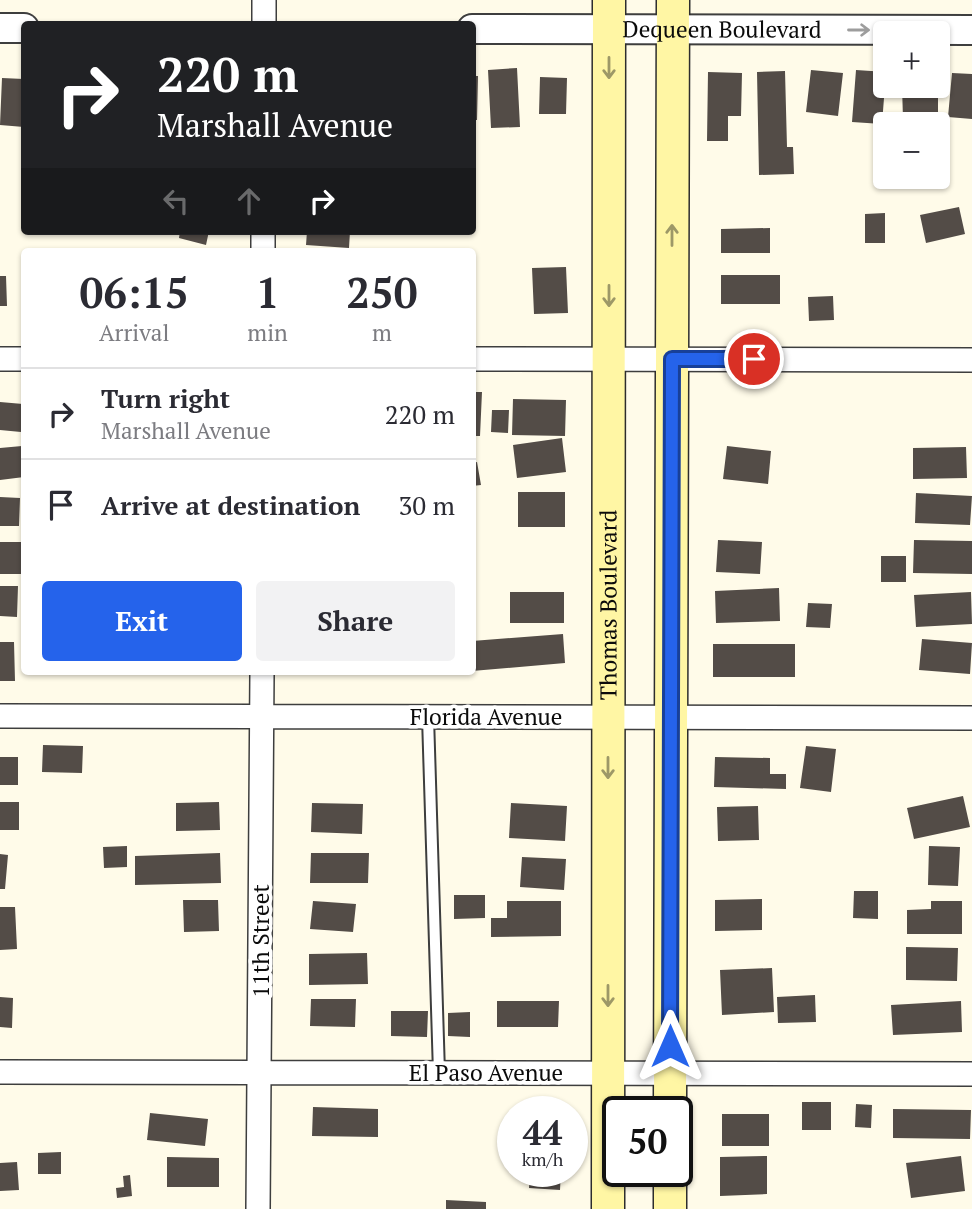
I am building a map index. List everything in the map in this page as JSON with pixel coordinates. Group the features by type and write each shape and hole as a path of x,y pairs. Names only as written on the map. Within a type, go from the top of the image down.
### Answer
{"main road":[{"name":"Thomas Boulevard","path":"608,1209 609,15"},
{"path":"670,1096 673,15"},
{"path":"670,1187 670,1209"}],"street":[{"path":"264,0 264,21"},
{"name":"Dequeen Boulevard","path":"476,29 609,15 673,15 972,30"},
{"path":"0,28 21,28"},
{"path":"0,359 21,359"},
{"path":"476,359 972,360"},
{"name":"11th Street","path":"258,1209 262,675"},
{"name":"Florida Avenue","path":"0,716 972,718"},
{"name":"El Paso Avenue","path":"0,1072 972,1074"}],"lane":[{"path":"428,717 439,1073"}],"building":[{"path":"517,68 520,127 491,128 488,70"},
{"path":"811,70 843,73 838,116 806,112"},
{"path":"856,70 873,71 873,98 884,98 883,112 873,112 873,123 852,122"},
{"path":"785,71 787,147 793,147 794,174 759,175 757,72"},
{"path":"708,72 742,73 741,116 728,116 728,141 707,141"},
{"path":"952,73 972,74 972,119 950,117"},
{"path":"476,76 478,76 477,120"},
{"path":"540,77 567,78 566,114 539,114"},
{"path":"2,78 21,79 21,127 0,125"},
{"path":"902,98 938,98 938,112 903,112"},
{"path":"959,207 965,234 926,243 920,215"},
{"path":"885,213 885,243 865,243 865,214"},
{"path":"770,228 770,253 721,253 721,229"},
{"path":"179,235 208,235 206,245 179,238"},
{"path":"307,235 350,235 349,248 306,245"},
{"path":"566,267 568,313 534,314 532,268"},
{"path":"721,275 780,275 780,304 721,304"},
{"path":"0,276 6,276 7,306 0,306"},
{"path":"833,296 834,320 809,321 808,297"},
{"path":"476,392 482,392 480,436 476,436"},
{"path":"513,399 566,400 565,436 512,435"},
{"path":"0,402 21,404 21,432 0,430"},
{"path":"492,410 509,410 508,433 491,432"},
{"path":"562,438 566,472 517,478 513,445"},
{"path":"21,446 21,477 0,480 0,448"},
{"path":"727,446 771,451 768,484 723,479"},
{"path":"966,447 967,478 913,479 913,448"},
{"path":"476,462 481,485 476,486"},
{"path":"518,492 565,492 565,527 518,527"},
{"path":"916,493 972,496 970,525 915,523"},
{"path":"0,497 20,498 19,526 0,526"},
{"path":"718,540 762,542 760,574 716,572"},
{"path":"914,540 972,541 972,574 913,573"},
{"path":"0,542 21,542 21,574 0,574"},
{"path":"881,556 906,556 906,582 881,582"},
{"path":"0,586 18,586 17,617 0,616"},
{"path":"779,588 780,621 716,623 715,591"},
{"path":"510,592 564,592 564,623 510,623"},
{"path":"971,592 972,624 916,627 914,595"},
{"path":"808,603 832,604 830,628 806,627"},
{"path":"563,634 565,663 476,671 476,641"},
{"path":"922,639 972,643 970,674 919,670"},
{"path":"0,642 14,642 15,681 0,681"},
{"path":"713,644 795,644 795,677 713,677"},
{"path":"43,745 83,746 82,773 42,772"},
{"path":"806,746 836,749 831,792 800,788"},
{"path":"0,757 18,757 18,785 0,785"},
{"path":"715,757 770,758 770,774 786,774 786,789 714,787"},
{"path":"963,796 970,827 914,839 907,808"},
{"path":"0,802 19,802 19,830 0,830"},
{"path":"219,802 220,830 176,831 176,803"},
{"path":"312,803 363,804 362,834 311,832"},
{"path":"511,803 567,806 565,841 509,838"},
{"path":"758,806 759,840 718,841 717,807"},
{"path":"127,846 127,867 104,868 103,847"},
{"path":"929,846 960,847 958,886 928,885"},
{"path":"220,853 221,883 135,885 135,856"},
{"path":"311,853 369,853 368,883 310,883"},
{"path":"0,854 8,855 5,889 0,889"},
{"path":"522,857 566,859 564,890 520,887"},
{"path":"854,891 878,891 878,919 853,918"},
{"path":"454,895 485,895 485,918 454,919"},
{"path":"762,899 762,930 715,931 715,900"},
{"path":"183,900 218,900 219,931 184,932"},
{"path":"313,901 356,904 353,932 310,929"},
{"path":"507,901 561,901 561,936 491,937 491,918 507,918"},
{"path":"931,901 962,901 962,934 907,934 907,910 931,909"},
{"path":"0,907 15,907 17,949 0,950"},
{"path":"906,947 958,948 957,981 906,980"},
{"path":"367,953 368,984 309,985 309,954"},
{"path":"772,968 774,1012 722,1015 720,970"},
{"path":"815,995 816,1022 778,1023 777,997"},
{"path":"0,997 13,998 12,1028 0,1027"},
{"path":"311,999 356,999 355,1027 310,1026"},
{"path":"497,1001 559,1001 558,1027 497,1027"},
{"path":"961,1001 962,1032 893,1035 891,1005"},
{"path":"391,1011 428,1011 427,1037 391,1036"},
{"path":"470,1012 470,1037 448,1036 448,1013"},
{"path":"802,1102 831,1102 831,1130 802,1130"},
{"path":"856,1104 872,1105 871,1128 855,1127"},
{"path":"313,1107 378,1109 378,1137 312,1136"},
{"path":"893,1109 971,1110 970,1139 893,1138"},
{"path":"150,1113 208,1119 205,1146 147,1140"},
{"path":"722,1114 769,1114 769,1146 722,1146"},
{"path":"61,1152 61,1174 38,1174 38,1153"},
{"path":"767,1156 767,1194 720,1196 720,1157"},
{"path":"961,1156 965,1191 911,1198 906,1163"},
{"path":"167,1157 219,1158 219,1187 167,1187"},
{"path":"17,1162 19,1190 0,1191 0,1163"},
{"path":"130,1175 132,1196 117,1198 116,1188 124,1187 123,1176"},
{"path":"529,1187 560,1187 560,1190"},
{"path":"446,1200 486,1202 486,1209 446,1209"}],"route":[{"path":"670,1046 672,359 754,359"}]}
